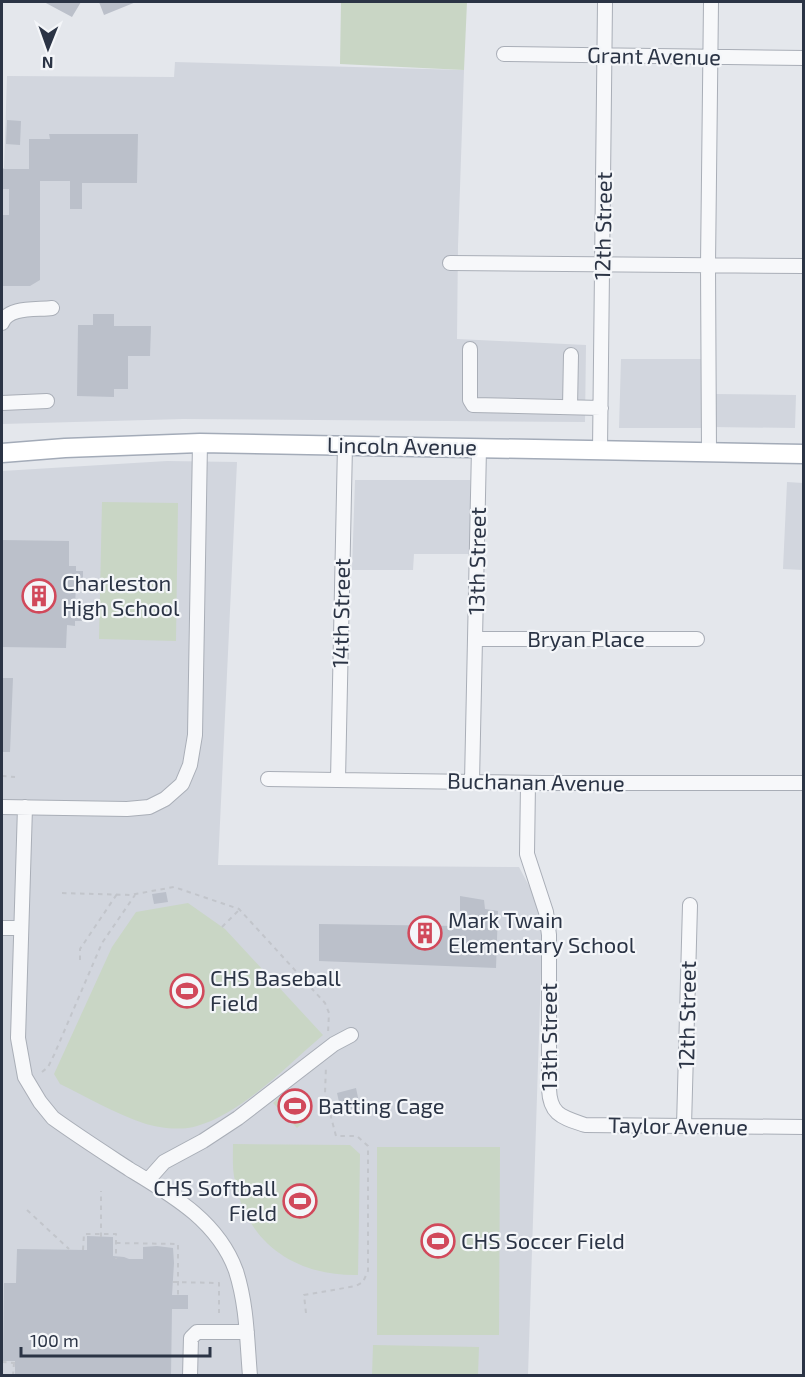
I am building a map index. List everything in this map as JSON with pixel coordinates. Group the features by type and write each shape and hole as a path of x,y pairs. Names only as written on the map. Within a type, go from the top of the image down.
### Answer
{"main road":[{"name":"Lincoln Avenue","path":"2,453 65,448 201,443 804,454"}],"street":[{"name":"12th Street","path":"600,450 605,2"},
{"path":"709,452 708,265 711,2"},
{"name":"Grant Avenue","path":"504,54 804,58"},
{"path":"450,263 804,266"},
{"path":"2,323 2,320 9,315 19,311 52,308"},
{"path":"470,349 470,400 473,405 601,408"},
{"path":"570,407 571,355"},
{"path":"2,403 47,401"},
{"path":"2,807 127,809 149,807 165,800 182,784 190,765 195,735 201,443"},
{"name":"14th Street","path":"338,780 345,445"},
{"name":"13th Street","path":"472,782 479,448"},
{"name":"Bryan Place","path":"476,639 697,639"},
{"name":"Buchanan Avenue","path":"268,779 528,783 804,783"},
{"name":"13th Street","path":"528,783 527,854 546,912 549,935 549,1102 555,1112"},
{"path":"25,807 18,1038 25,1077 53,1118 178,1199 194,1212 223,1244 238,1280 245,1307 250,1376"},
{"name":"12th Street","path":"684,1126 690,905"},
{"path":"2,928 21,928"},
{"path":"148,1180 164,1162 203,1141 238,1118 327,1049 351,1035"},
{"name":"Taylor Avenue","path":"555,1112 566,1119 585,1125 804,1127"},
{"path":"190,1376 191,1338 197,1332 247,1332"}],"path":[{"path":"2,776 15,777"},
{"path":"62,893 135,894 174,887 239,909 325,1003 329,1013 325,1094 336,1136 357,1136 368,1146 368,1271 363,1282 356,1286 304,1295 306,1313"},
{"path":"80,960 80,949 117,894"},
{"path":"42,1072 48,1067 54,1055 105,938 135,894"},
{"path":"222,927 239,909"},
{"path":"101,1235 102,1191"},
{"path":"27,1210 69,1250"},
{"path":"83,1250 84,1234 116,1234 116,1259"},
{"path":"116,1243 178,1244 178,1295"},
{"path":"173,1282 219,1283 219,1313"},
{"path":"2,1362 14,1363 13,1376"}],"shaded area":[{"path":"175,62 464,70 457,339 586,345 585,422 183,419 2,424 2,168 4,168 7,76 174,77"},
{"path":"621,359 701,359 703,428 619,428"},
{"path":"713,394 796,395 795,428 712,427"},
{"path":"167,461 237,462 218,865 519,867 537,901 542,941 528,1375 2,1376 2,471"},
{"path":"355,480 470,480 470,554 414,554 413,570 352,570"},
{"path":"787,482 803,483 803,570 783,569"}],"green space":[{"path":"341,2 467,2 464,70 340,64"},
{"path":"102,502 178,503 176,641 99,639"},
{"name":"CHS Baseball Field","path":"188,903 225,929 323,1035 263,1087 230,1111 197,1126 170,1128 143,1123 111,1110 60,1084 54,1074 112,947 136,912"},
{"path":"286,1091 310,1116 297,1128 273,1103"},
{"name":"CHS Softball Field","path":"233,1144 350,1145 360,1154 358,1275 314,1270 278,1252 263,1239 241,1203 234,1176"},
{"name":"CHS Soccer Field","path":"377,1147 500,1147 499,1335 377,1335"},
{"path":"373,1345 479,1347 478,1375 372,1375"}],"building":[{"path":"44,2 81,2 72,17"},
{"path":"99,2 136,2 104,15"},
{"path":"7,120 21,121 20,145 6,144"},
{"path":"49,134 138,134 137,183 82,183 82,209 70,209 70,181 40,181 40,280 30,286 2,286 2,215 9,215 9,189 2,189 2,169 29,169 29,139 50,139"},
{"path":"93,314 114,314 114,326 151,326 150,356 128,356 128,389 114,389 114,397 77,396 78,325 93,325"},
{"name":"Charleston High School","path":"2,540 69,541 69,566 76,566 76,571 83,571 83,584 76,583 75,608 82,608 82,621 75,621 75,626 67,625 66,648 2,647"},
{"path":"2,678 13,678 10,752 2,752"},
{"path":"166,892 168,902 154,904 152,894"},
{"name":"Mark Twain Elementary School","path":"460,896 484,900 485,909 498,911 496,968 319,961 319,924 460,926"},
{"path":"356,1088 360,1107 341,1111 337,1093"},
{"path":"87,1236 113,1237 113,1256 129,1259 143,1259 143,1247 173,1248 172,1295 188,1295 188,1309 172,1309 171,1376 15,1376 15,1361 3,1361 4,1283 16,1283 17,1249 87,1250"}],"place":[{"name":"Charleston High School","path":"39,596"},
{"name":"Mark Twain Elementary School","path":"425,933"},
{"name":"CHS Baseball Field","path":"187,991"},
{"name":"Batting Cage","path":"295,1106"},
{"name":"CHS Softball Field","path":"300,1201"},
{"name":"CHS Soccer Field","path":"438,1241"}]}
